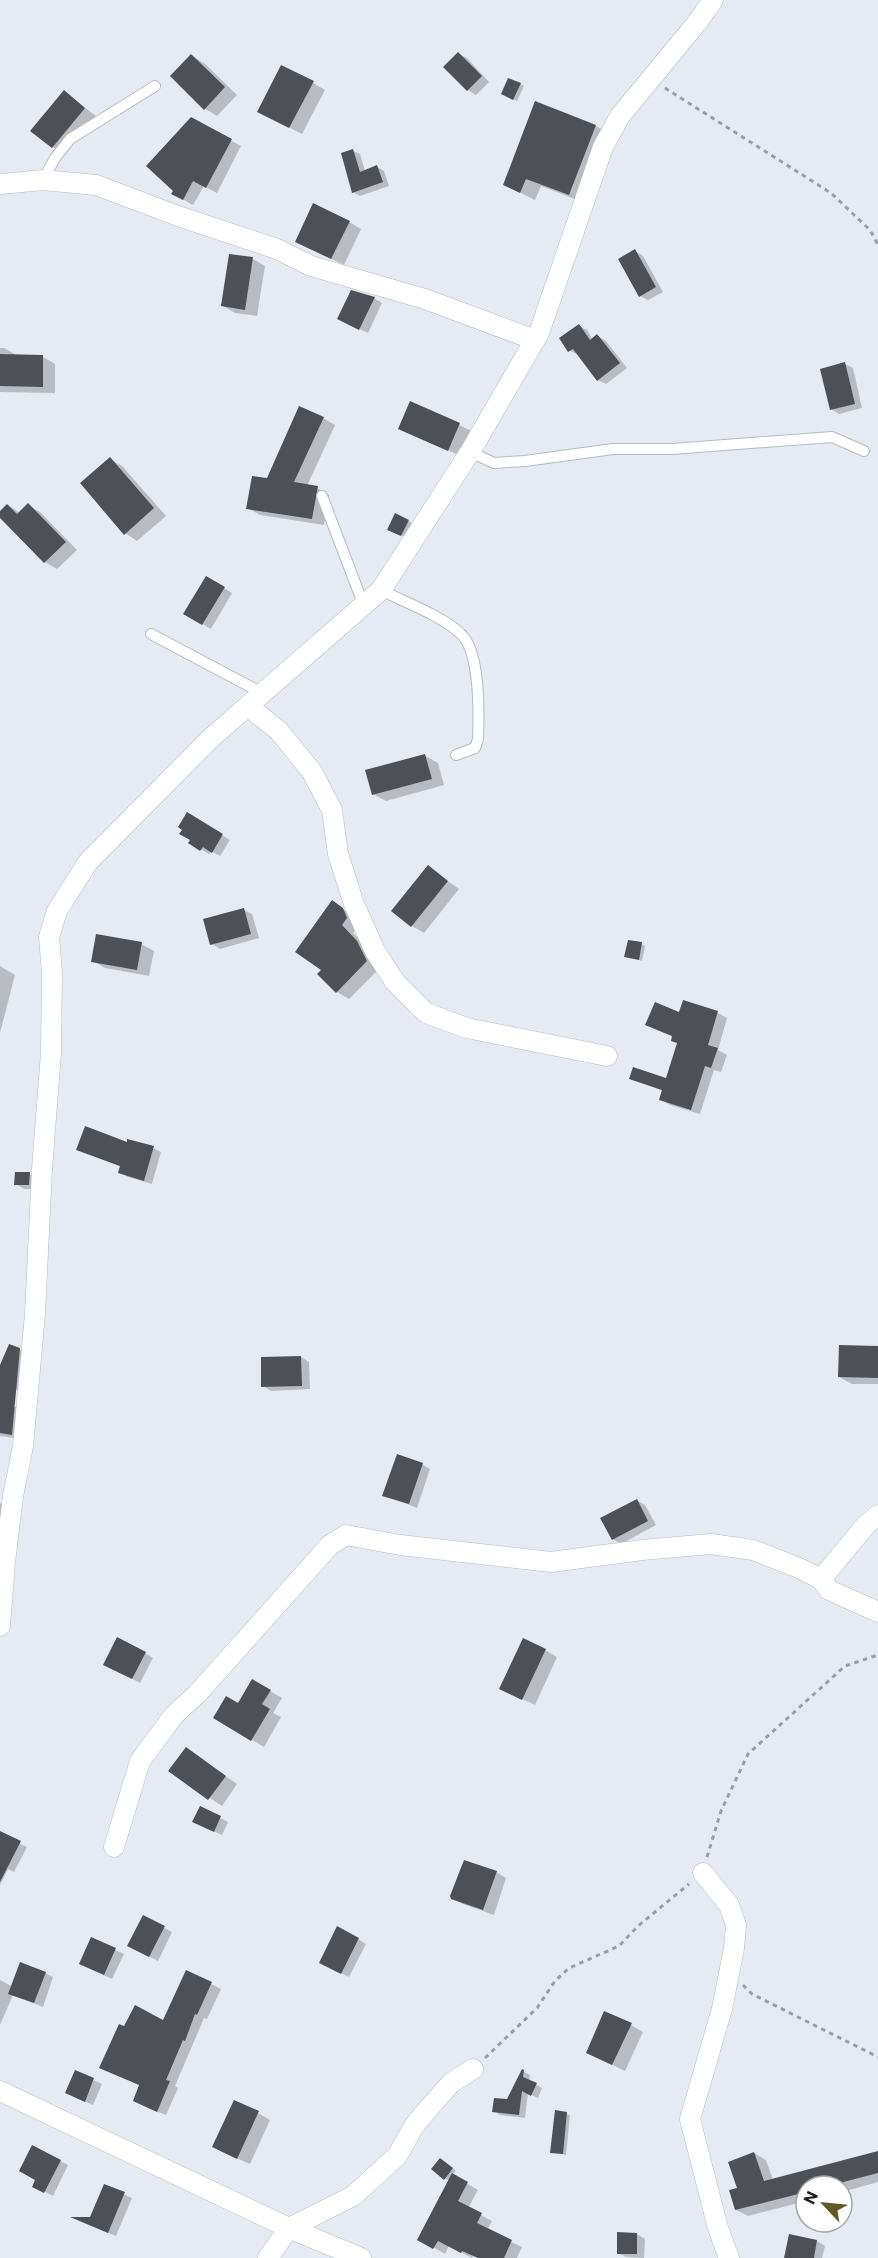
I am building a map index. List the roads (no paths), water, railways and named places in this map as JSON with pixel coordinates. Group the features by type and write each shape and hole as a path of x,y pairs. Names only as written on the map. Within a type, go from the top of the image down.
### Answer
{"street":[{"path":"0,1626 5,1562 22,1446 35,1314 42,1169 51,1053 52,973 49,937 57,911 88,862 211,738 381,590 470,452 535,340 603,147 620,116 713,0"},
{"path":"0,184 43,180 96,185 178,216 278,249 311,266 424,299 535,340"},
{"path":"249,707 279,731 312,772 332,810 338,854 354,904 375,951 395,982 426,1013 467,1028 608,1056"},
{"path":"821,1579 866,1525 878,1515"},
{"path":"114,1847 140,1761 174,1715 198,1693 330,1545 346,1535 400,1545 551,1562 642,1550 711,1545 753,1550 799,1568 821,1579 829,1590 878,1612"},
{"path":"703,1873 729,1905 736,1925 722,2009 690,2119 718,2228 729,2258"},
{"path":"268,2258 289,2228 353,2196 397,2156 414,2126 452,2083 473,2069"},
{"path":"0,2091 289,2228 361,2258"}],"lane":[{"path":"43,180 55,158 70,139 155,86"},
{"path":"470,452 494,463 613,449 672,449 832,437 864,452"},
{"path":"322,496 364,606"},
{"path":"381,590 444,622 464,636 476,667 478,739 475,748 456,755"},
{"path":"151,634 264,694"}]}
